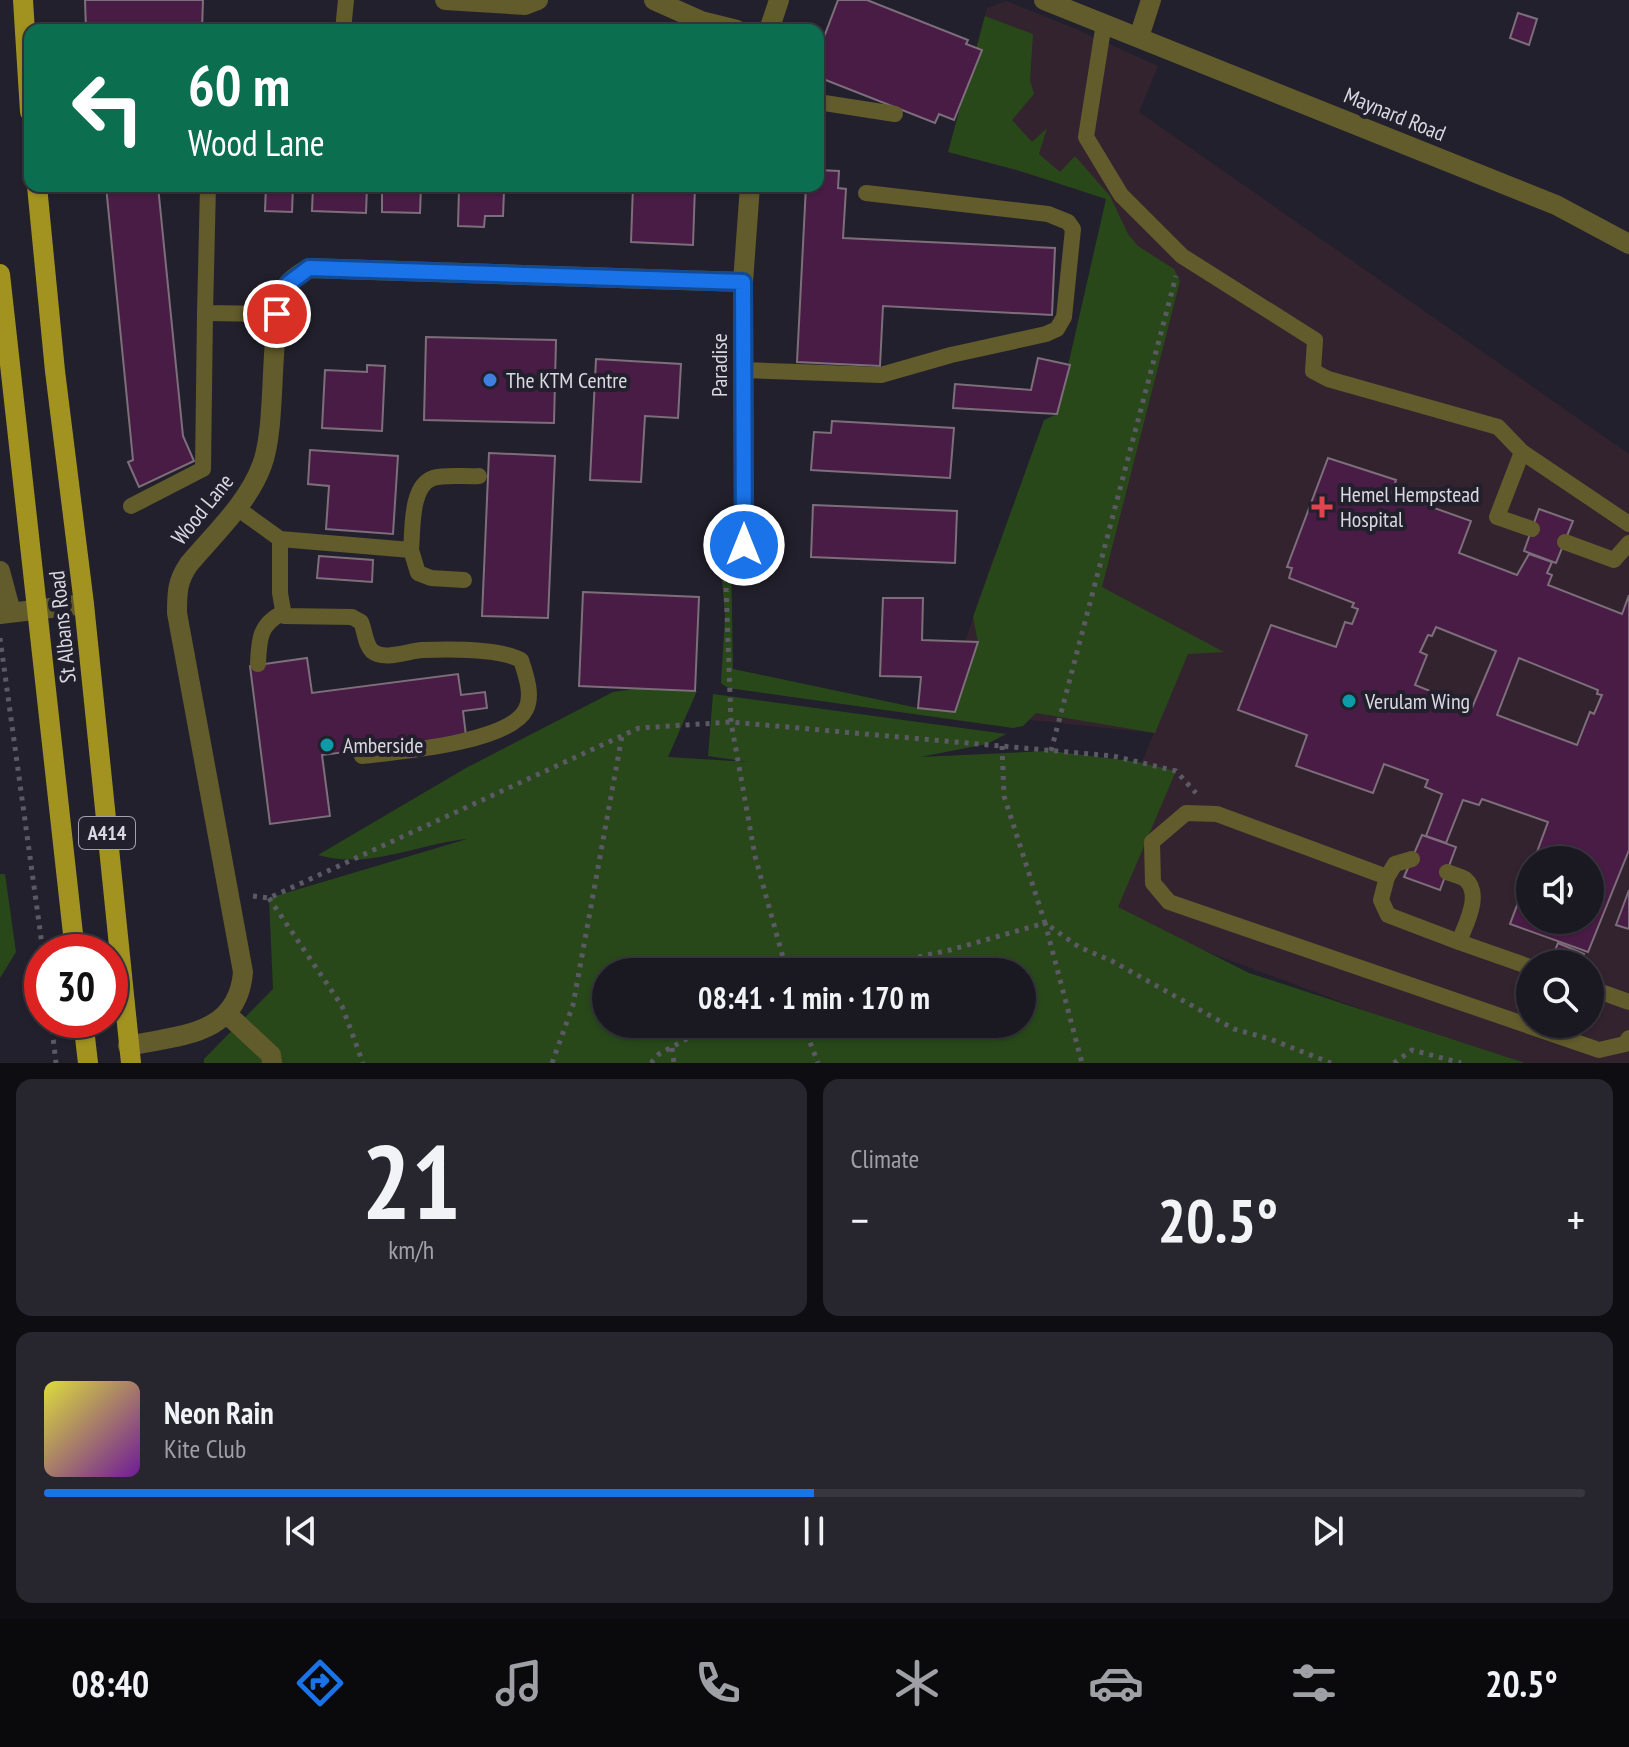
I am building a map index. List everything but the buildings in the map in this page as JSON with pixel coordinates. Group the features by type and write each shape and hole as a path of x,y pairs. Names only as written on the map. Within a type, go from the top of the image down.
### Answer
{"main road":[{"path":"23,0 24,24"},
{"name":"St Albans Road","path":"38,192 130,1055"},
{"name":"St Albans Road","path":"0,274 73,934"},
{"path":"85,1038 88,1063"}],"street":[{"path":"445,0 525,5 538,0"},
{"path":"654,0 713,24"},
{"path":"771,24 779,0"},
{"name":"Maynard Road","path":"1044,0 1556,205 1629,244"},
{"path":"1139,37 1151,0"},
{"name":"Paradise","path":"744,545 743,282 750,192"},
{"name":"Wood Lane","path":"228,1015 237,1001 243,972 177,613 177,588 189,564 254,484 269,439 277,314 289,283 309,268 743,282"},
{"path":"0,571 5,613 84,604"},
{"path":"130,1055 212,1026 228,1015 271,1055 272,1063"}],"lane":[{"path":"344,24 346,0"},
{"path":"1104,23 1086,137 1121,195 1182,256 1315,340 1313,371 1328,379 1498,427 1522,452 1629,524"},
{"path":"824,103 895,114"},
{"path":"131,506 203,469 208,192"},
{"path":"744,370 881,375 1057,329 1064,317 1073,229 1068,222 1048,214 866,193"},
{"path":"205,313 277,314"},
{"path":"1522,452 1497,517 1532,529"},
{"path":"464,580 431,578 418,573 411,550 418,494 433,478 479,476"},
{"path":"237,508 280,539 411,550"},
{"path":"280,539 282,613"},
{"path":"1565,542 1614,560 1629,543"},
{"path":"258,664 263,627 282,613"},
{"path":"282,613 288,617 352,617 361,622 366,642 378,654 452,649 521,660 529,699 524,713 516,720 457,744 362,756"},
{"path":"1387,877 1217,814 1186,813 1152,842 1153,883 1169,902 1599,1050 1625,1044 1629,1038"},
{"path":"1412,859 1395,864 1387,877 1381,900 1388,915 1516,962"},
{"path":"1447,872 1465,879 1473,890 1472,905 1459,942"},
{"path":"1604,993 1629,1002"}],"path":[{"path":"1051,751 1182,256"},
{"path":"744,545 725,548 731,722 755,856 783,958"},
{"path":"0,637 41,934"},
{"path":"228,893 269,898 639,728 731,722 1113,756 1176,771 1217,814"},
{"path":"552,1063 573,1005 622,736"},
{"path":"1002,746 1004,796 1045,923 1082,1063"},
{"path":"269,898 342,1006 363,1063"},
{"path":"914,958 1045,923"},
{"path":"1045,923 1079,947 1112,961 1234,1029 1270,1039 1331,1063"},
{"path":"53,1038 56,1063"},
{"path":"651,1063 690,1038"},
{"path":"808,1038 818,1063"},
{"path":"672,1048 674,1063"},
{"path":"1394,1063 1412,1050 1461,1063"}],"shaded area":[{"name":"Hemel Hempstead Hospital","path":"1006,1 1076,29 1158,66 1139,112 1629,454 1629,1063 1506,1063 1081,905 1154,733 955,712 956,669 992,561 1057,414 1110,196 948,152 987,8"}],"green space":[{"path":"985,16 1033,34 1030,80 1034,94 1012,120 1032,142 1047,128 1039,154 1060,172 1075,156 1110,196 1128,234 1138,246 1174,269 1180,281 1102,587 1224,652 1188,654 1155,733 1036,713 1023,726 1013,728 728,688 721,683 725,616 720,556 731,554 733,669 918,708 955,712 956,669 978,642 973,617 1044,420 1057,414 1106,199 1017,170 948,152"},
{"path":"648,687 697,691 668,757 749,762 708,756 713,694 1006,734 987,744 920,757 1051,751 1138,762 1176,771 1118,907 1249,973 1525,1063 204,1063 204,1059 273,989 269,898 467,839 356,860 318,855 466,768 613,692"},
{"path":"0,874 5,874 16,952 0,978"}],"place":[{"name":"The KTM Centre","path":"490,380"},
{"name":"Hemel Hempstead Hospital","path":"1322,507"},
{"name":"Verulam Wing","path":"1349,701"},
{"name":"Amberside","path":"327,745"}],"route":[{"path":"277,314 289,283 309,268 743,282 744,545"}]}
